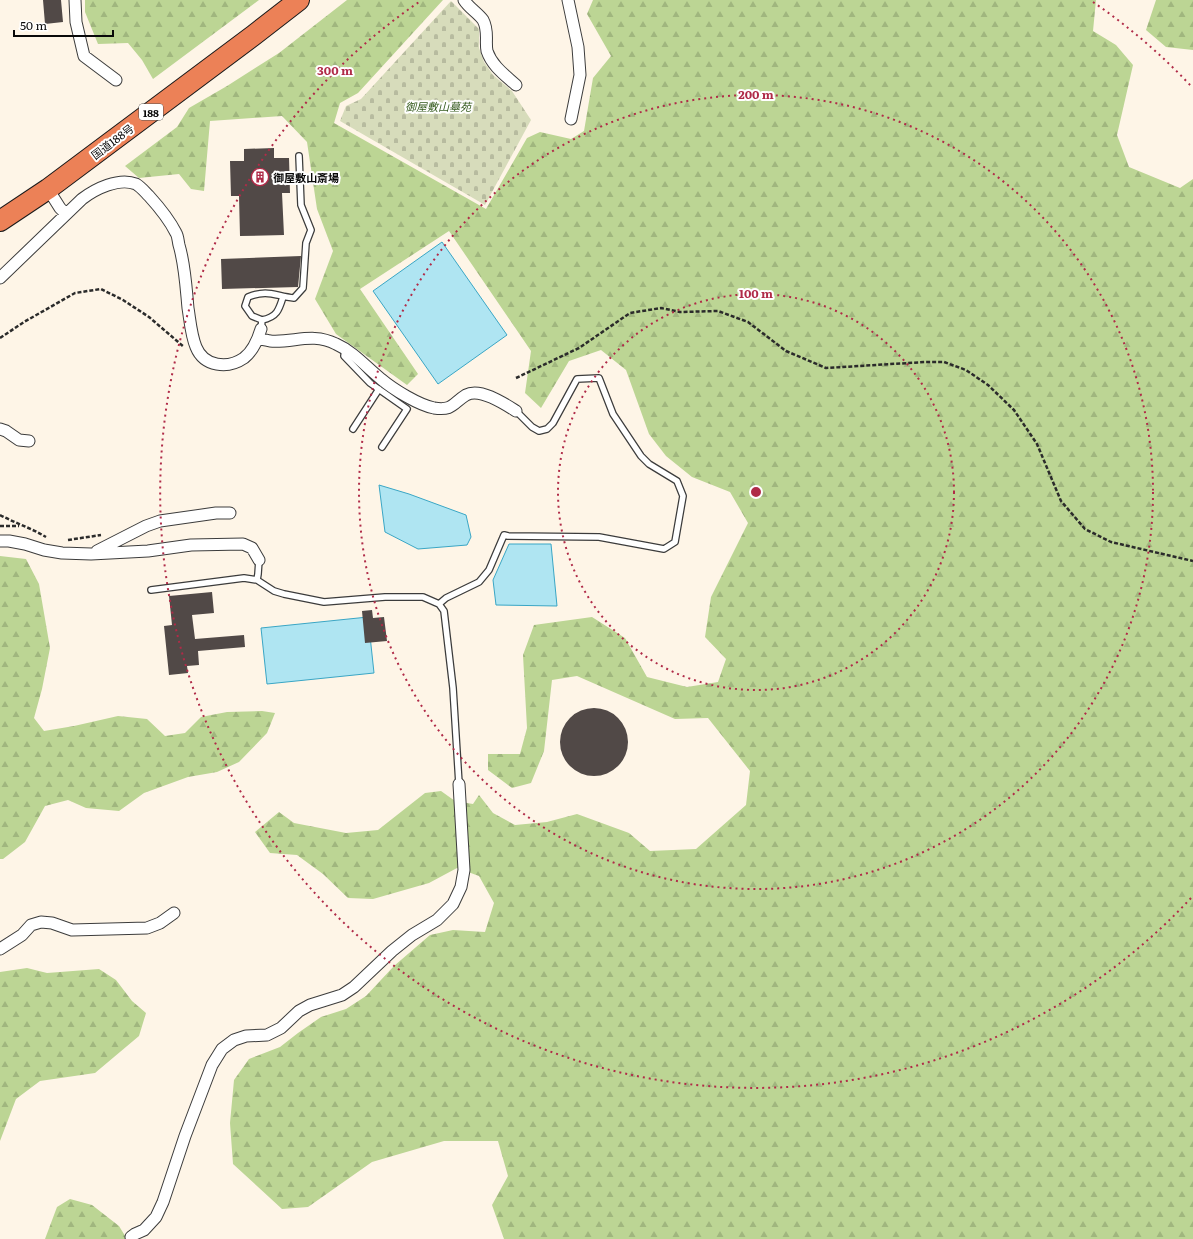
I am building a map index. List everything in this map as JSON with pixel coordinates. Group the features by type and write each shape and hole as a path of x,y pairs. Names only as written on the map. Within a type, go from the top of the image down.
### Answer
{"highway":[{"name":"国道188号","path":"0,221 48,189 248,40 299,0"}],"street":[{"path":"75,0 76,22 84,56 116,80"},
{"path":"464,0 467,6 483,20 487,30 487,51 494,64 516,85"},
{"path":"568,0 578,47 580,74 571,119"},
{"path":"0,278 91,192 113,184 126,182 136,184 163,211 177,234 182,256 190,323 196,347 203,357 215,364 232,364 245,357 260,329 271,341 318,338 336,343 354,354 382,380 406,396 433,408 445,409 453,406 468,394 477,393 486,395 506,404 516,411"},
{"path":"48,189 60,208 66,214"},
{"path":"0,429 6,431 19,440 29,441"},
{"path":"92,554 146,526 160,521 216,513 230,513"},
{"path":"0,542 9,541 62,553 92,554 148,551 191,545 243,544 252,548 258,560"},
{"path":"131,1237 144,1230 156,1217 212,1065 222,1049 234,1040 246,1036 267,1035 281,1028 299,1011 310,1005 342,995 354,987 392,951 412,935 437,920 453,904 461,887 464,870 459,784"},
{"path":"0,949 22,935 31,925 41,922 52,923 72,930 147,928 160,923 174,913"}],"lane":[{"path":"283,297 279,311 269,318 260,329 245,306 248,297 258,293 270,293 283,297 294,298 303,288 306,243 311,230 301,205 299,156"},
{"path":"345,349 344,356 370,383 406,409 382,447"},
{"path":"439,604 446,598 479,582 489,570 504,535 599,537 664,549 676,542 683,496 677,481 649,464 641,456 613,414 599,378 577,379 553,423 547,429 539,431 532,427 516,411"},
{"path":"353,429 379,389"},
{"path":"257,580 258,560"},
{"path":"151,590 244,578 257,580 274,591 304,599 324,602 385,597 424,597 439,604 444,611 453,688 459,784"}],"path":[{"path":"0,338 24,322 75,293 101,289 123,300 149,317 185,348 196,347"},
{"path":"516,378 579,348 630,313 661,308 680,312 718,311 748,322 786,351 826,368 944,362 966,370 988,386 1014,410 1037,444 1061,501 1085,529 1110,542 1193,560"},
{"path":"0,515 50,539"},
{"path":"0,526 21,526"},
{"path":"65,541 102,534"}],"green space":[{"path":"85,0 259,0 153,79 142,60 128,43 98,44 85,12"},
{"path":"347,0 443,0 358,93 340,103 334,123 486,209 527,138 540,132 571,139 584,131 593,78 611,56 587,14 593,0 1096,0 1093,31 1116,45 1133,65 1117,135 1129,167 1180,188 1193,179 1193,1239 504,1239 492,1205 508,1176 498,1141 444,1141 372,1162 308,1207 282,1209 233,1164 230,1123 234,1080 249,1059 280,1047 321,1017 346,1009 366,996 394,966 430,935 453,930 485,932 494,903 479,876 457,868 429,883 373,899 348,898 323,874 297,855 270,853 255,832 279,812 294,823 346,833 378,830 425,793 441,791 455,801 473,804 479,795 493,813 515,825 547,822 577,814 629,833 650,851 696,849 746,805 750,771 708,718 675,719 577,676 552,680 544,751 531,783 512,788 488,770 488,754 520,754 527,728 523,655 534,625 592,617 625,638 647,677 687,687 718,682 726,659 705,637 711,597 748,523 730,492 692,477 666,456 649,434 626,370 601,350 569,361 541,408 525,393 531,351 449,231 360,289 418,374 407,385 336,334 315,299 333,251 317,209 307,142 282,116 210,121 204,191 191,189 179,174 139,178 125,166 177,127 189,108 279,53"},
{"path":"1156,0 1193,0 1193,50 1166,47 1146,30"},
{"name":"御屋敷山墓苑","path":"451,1 479,29 479,48 484,62 493,75 512,91 531,120 485,205 340,121 346,106 361,99"},
{"path":"0,556 26,559 39,584 50,648 42,689 34,718 44,731 118,716 147,719 165,736 185,733 201,717 227,712 262,711 275,713 267,733 239,762 217,772 188,777 144,793 119,811 86,808 68,800 45,806 25,842 3,859 0,859"},
{"path":"27,968 47,973 99,969 116,980 132,1001 146,1013 139,1036 95,1073 40,1081 16,1099 0,1141 0,972"},
{"path":"70,1199 92,1205 119,1226 127,1239 45,1239 57,1207"}],"water":[{"path":"442,242 507,335 438,384 373,291"},
{"path":"379,485 409,494 466,515 471,537 467,545 418,549 385,532"},
{"path":"509,544 551,544 557,606 496,605 493,580"},
{"path":"368,617 374,673 267,684 261,628"}],"building":[{"path":"43,0 61,0 63,22 45,24"},
{"name":"御屋敷山斎場","path":"274,148 274,158 289,158 290,193 282,193 284,235 240,236 239,196 231,196 230,161 244,161 244,149"},
{"path":"301,256 298,287 222,289 221,259"},
{"path":"212,592 214,613 192,615 195,639 244,635 245,647 198,651 199,665 187,666 188,673 169,675 164,626 172,625 169,596"},
{"path":"372,610 373,618 384,617 387,641 365,643 362,611"},
{"path":"587,708 601,708 613,713 623,723 628,735 628,749 623,761 613,771 601,776 587,776 575,771 565,761 560,749 560,735 565,723 575,713"}],"place":[{"name":"御屋敷山斎場","path":"260,177"}]}
